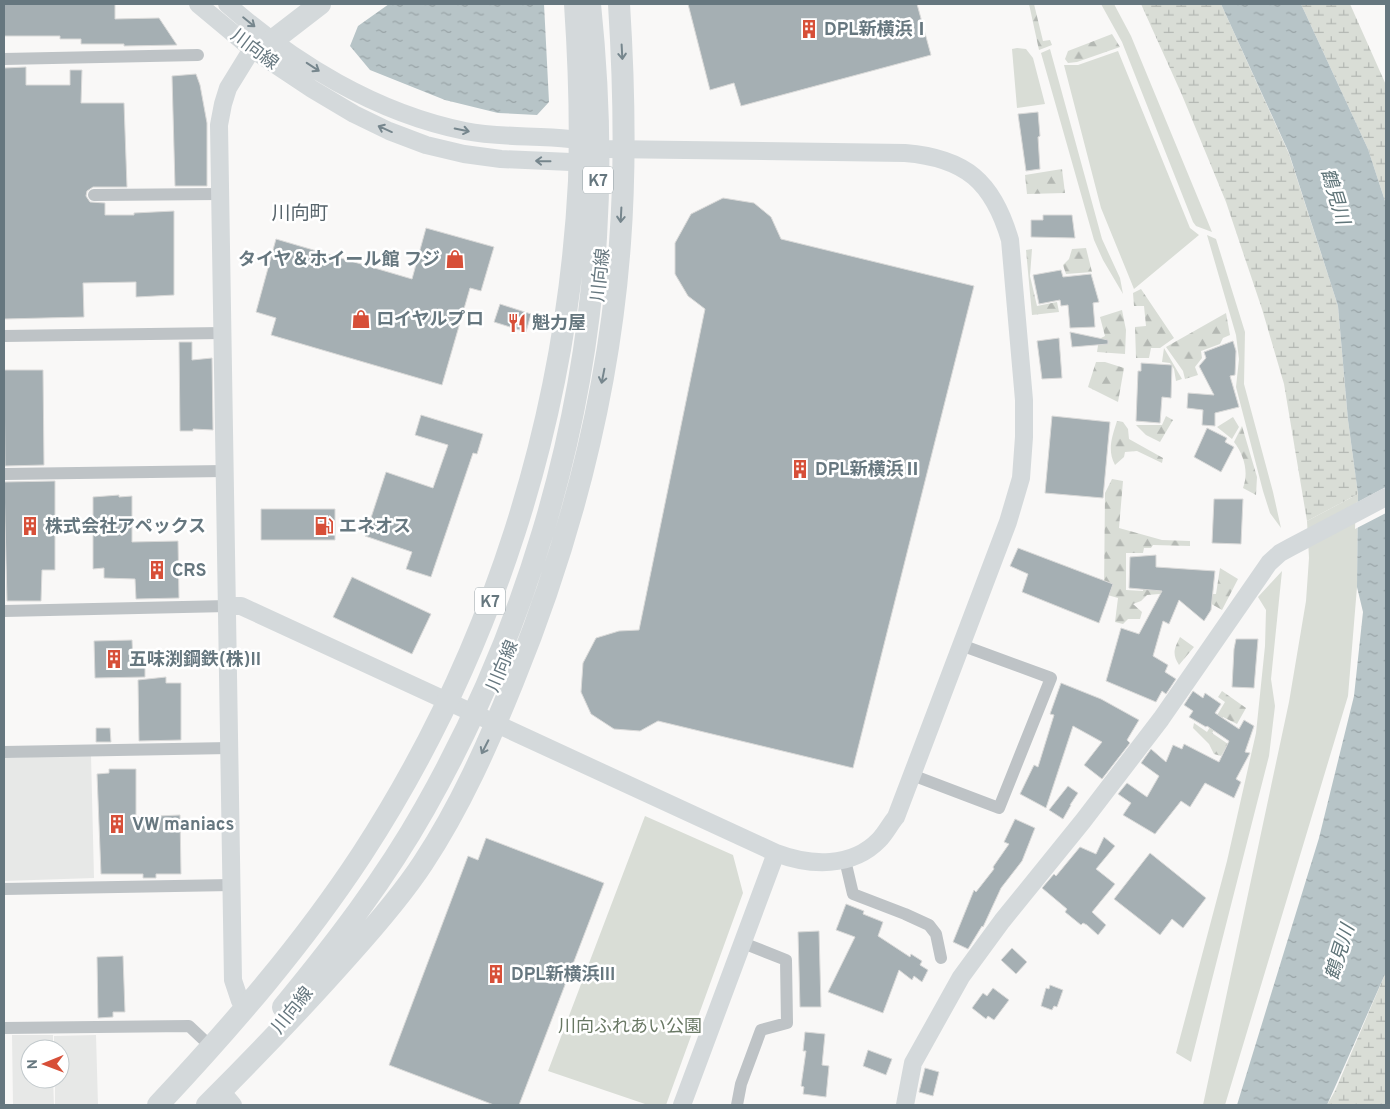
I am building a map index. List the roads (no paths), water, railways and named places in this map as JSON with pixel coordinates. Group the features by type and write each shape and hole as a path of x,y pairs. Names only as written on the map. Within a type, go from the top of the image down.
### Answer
{"highway":[{"path":"262,45 320,4"},
{"path":"568,4 572,139"},
{"name":"K7","path":"158,1105 212,1048 254,998 322,911 361,855 397,798 426,744 456,682 499,578 536,460 549,407 568,298 579,180 579,55 575,4"},
{"name":"K7","path":"196,1105 262,1032 307,978 351,921 388,867 423,811 451,760 496,663 520,600 560,470 576,393 591,296 596,236 598,165 596,55 590,4"},
{"path":"599,4 604,54 606,149"},
{"path":"218,1102 387,911 423,863 452,814 491,736 522,661 542,606 579,488 593,428 606,358 620,243 623,179 624,116 619,4"}],"street":[{"name":"川向線","path":"198,4 262,45 343,86 394,109 429,122 465,131 502,137 572,139 606,149"},
{"name":"川向線","path":"227,4 262,45 334,104 389,131 426,145 464,154 501,159 571,162 606,149"},
{"path":"245,995 235,988 233,969 219,125 228,88 262,45"},
{"path":"4,59 198,55"},
{"name":"川向線","path":"147,1105 206,1042 245,995 317,904 356,850 392,792 440,698 470,630 492,574 529,457 552,349 567,236 572,139"},
{"name":"川向線","path":"218,1102 361,924 432,815 459,764 508,656 549,538 572,451 590,356 598,297 604,238 606,149"},
{"path":"4,611 241,606 791,859 808,862 844,860 859,854 879,840 896,817 1008,522 1021,478 1024,400 1010,240 1003,217 989,192 970,173 949,161 926,155 905,153 606,149"},
{"path":"94,195 220,194"},
{"path":"4,336 223,333"},
{"path":"4,474 225,471"},
{"path":"906,1105 913,1063 961,977 1002,921 1083,821 1161,718 1269,563 1280,553 1386,497"},
{"path":"912,775 999,808 1051,678 961,645"},
{"path":"4,752 230,748"},
{"path":"682,1105 776,853"},
{"path":"844,860 853,894 929,925 936,934 942,958"},
{"path":"4,889 232,885"},
{"path":"737,1105 741,1084 761,1030 787,1023 786,960 743,943"},
{"path":"4,1028 189,1026 206,1042"}],"water":[{"path":"389,4 544,4 549,102 537,115 498,113 445,100 370,70 350,46 358,26"},
{"name":"鶴見川","path":"1221,4 1301,4 1368,149 1386,204 1386,972 1327,1105 1237,1105 1319,838 1354,696 1363,612 1357,587 1358,494 1348,420 1338,306 1289,153"}],"place":[{"name":"DPL新横浜Ⅰ","path":"809,29"},
{"name":"タイヤ＆ホイール館 フジ","path":"455,259"},
{"name":"ロイヤルプロ","path":"361,319"},
{"name":"魁力屋","path":"517,323"},
{"name":"DPL新横浜Ⅱ","path":"800,469"},
{"name":"株式会社アペックス","path":"30,526"},
{"name":"エネオス","path":"324,526"},
{"name":"CRS","path":"157,570"},
{"name":"五味渕鋼鉄(株)II","path":"114,659"},
{"name":"VW maniacs","path":"117,824"},
{"name":"DPL新横浜III","path":"496,974"}],"district":[{"name":"川向町","path":"300,212"}],"park label":[{"name":"川向ふれあい公園","path":"630,1026"}]}
